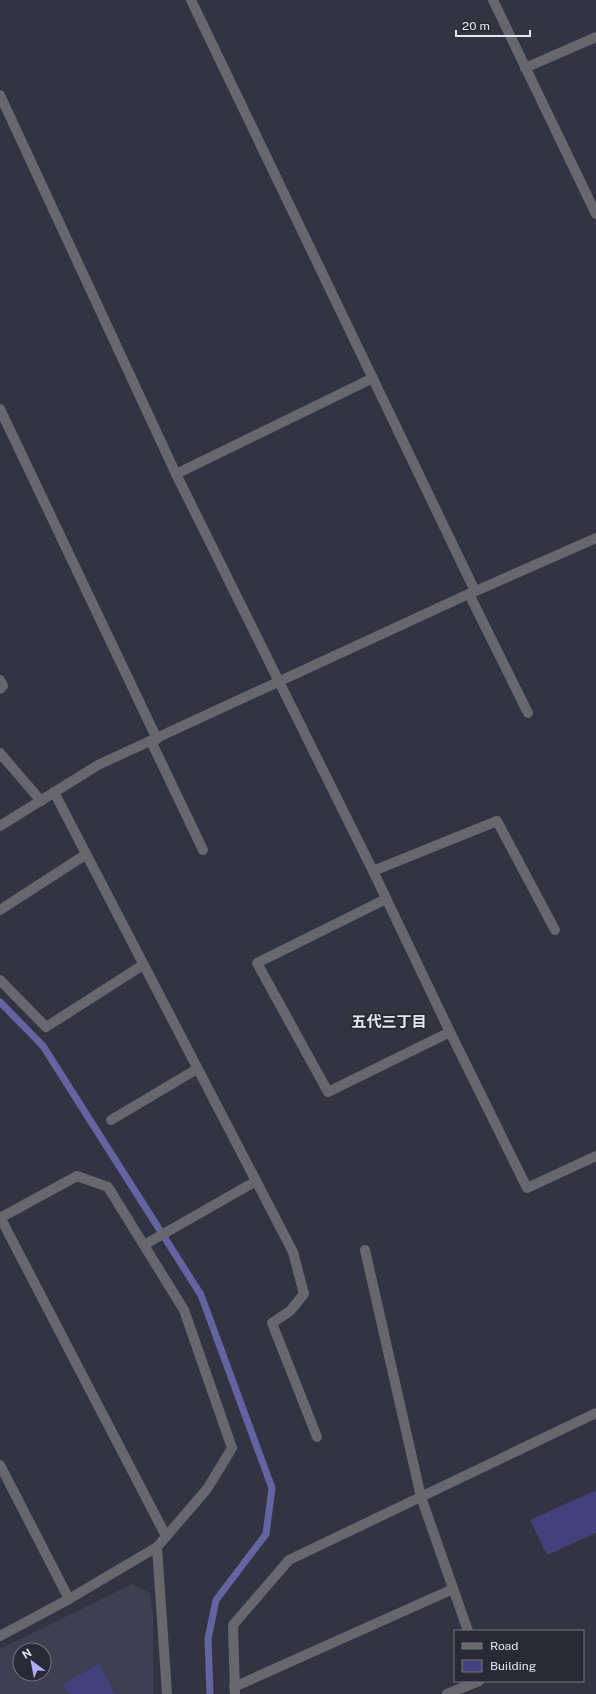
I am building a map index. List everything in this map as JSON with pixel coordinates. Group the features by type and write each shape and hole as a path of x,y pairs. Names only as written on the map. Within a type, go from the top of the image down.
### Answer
{"street":[{"path":"191,0 475,591 469,594"},
{"path":"493,0 596,214"},
{"path":"525,68 596,37"},
{"path":"575,46 596,45"},
{"path":"1,98 176,474 373,871 527,1188 596,1156"},
{"path":"176,474 373,378"},
{"path":"0,409 154,740 203,850"},
{"path":"0,826 98,765 469,594 596,538"},
{"path":"469,594 528,713"},
{"path":"0,680 3,686 0,689"},
{"path":"0,753 41,801"},
{"path":"54,792 85,855 293,1252 304,1294 290,1311 272,1323 317,1437"},
{"path":"373,871 497,821 555,930"},
{"path":"0,910 85,855"},
{"path":"386,899 257,963 328,1092 450,1032"},
{"path":"0,980 46,1027 143,965"},
{"path":"111,1120 197,1068"},
{"path":"0,1636 69,1599 157,1547 207,1489 232,1448 184,1310 108,1187 77,1176 0,1218 166,1536"},
{"path":"144,1245 256,1182"},
{"path":"365,1250 421,1497 468,1630"},
{"path":"453,1589 234,1691 233,1625 289,1560 596,1413"},
{"path":"0,1465 69,1599"},
{"path":"157,1547 167,1694"},
{"path":"447,1694 477,1682"}],"shaded area":[{"path":"132,1584 150,1593 153,1617 153,1694 0,1694 0,1649 12,1643 12,1682 52,1682 52,1642 14,1642"}],"building":[{"path":"596,1490 596,1533 547,1555 530,1520"},
{"path":"99,1664 115,1694 69,1694 63,1684"}],"waterway":[{"path":"0,1002 43,1046 201,1295 272,1488 266,1534 216,1600 208,1639 210,1694"}],"district":[{"name":"五代三丁目","path":"389,1021"}]}
